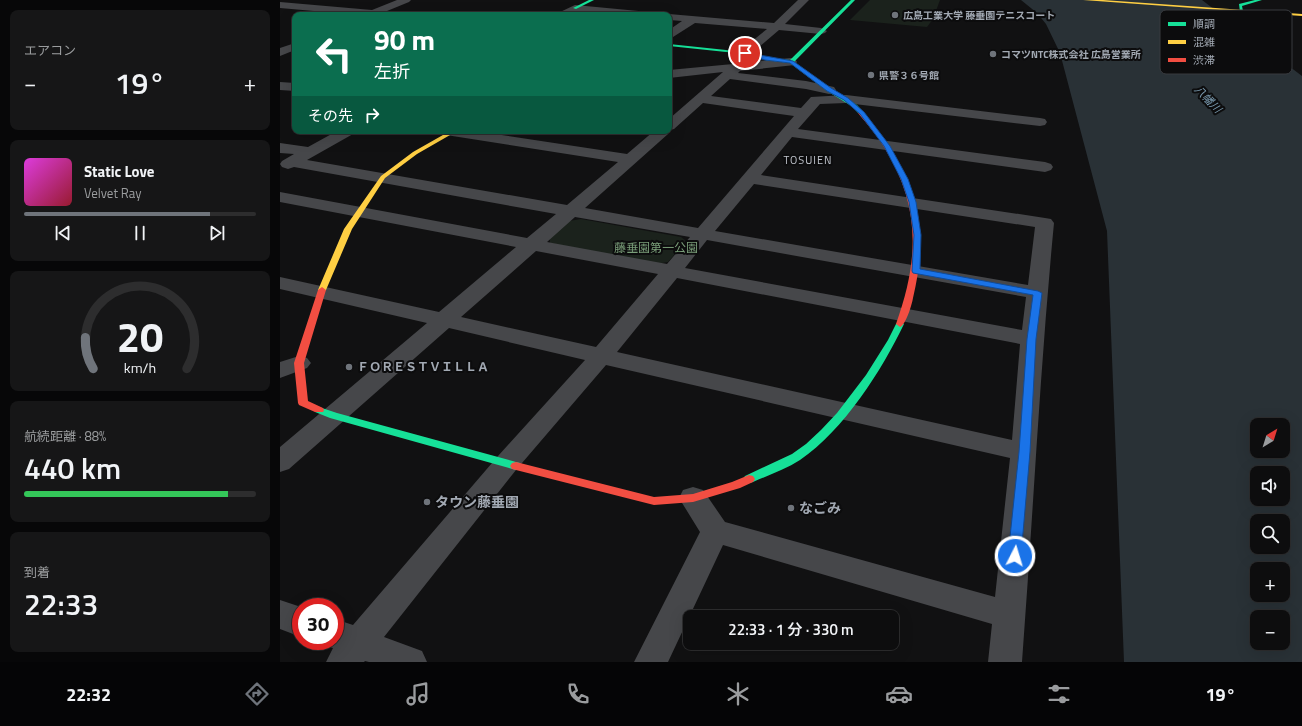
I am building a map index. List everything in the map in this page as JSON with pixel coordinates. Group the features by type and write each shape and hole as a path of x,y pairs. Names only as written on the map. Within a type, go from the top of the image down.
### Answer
{"main road":[{"path":"791,62 853,0"},
{"path":"1085,0 1226,10"},
{"path":"1241,10 1240,5 1260,0"},
{"path":"1292,14 1302,15"},
{"path":"445,134 415,153 383,177 345,235 290,367 303,403 334,416 507,464 654,501 693,498 736,485 796,457 825,434 845,411 892,342 904,314 916,271 917,235 913,202 905,179 887,146 862,113 838,94 791,62 765,59 745,53 672,45"}],"street":[{"path":"372,12 399,0"},
{"path":"373,12 406,0"},
{"path":"672,120 700,99 747,58 745,53 776,27 804,0"},
{"path":"565,12 572,4 590,1"},
{"path":"280,4 350,12"},
{"path":"572,4 627,12"},
{"path":"672,17 821,32"},
{"path":"672,33 693,19"},
{"path":"280,40 292,42"},
{"path":"280,48 292,43"},
{"path":"280,52 292,47"},
{"path":"672,74 791,62"},
{"path":"727,75 806,85 838,94 1040,122"},
{"path":"280,86 292,87"},
{"path":"410,662 346,646 601,356 804,113 816,100 838,94"},
{"path":"700,99 804,113"},
{"path":"788,132 1045,167"},
{"path":"286,165 343,134"},
{"path":"469,134 630,159"},
{"path":"280,462 659,134"},
{"path":"280,148 311,152"},
{"path":"286,165 383,177 1038,293"},
{"path":"749,178 1045,223 1032,339 1024,452 1005,662"},
{"path":"280,197 1032,339"},
{"path":"280,283 1024,452"},
{"path":"693,498 716,531 1009,615"},
{"path":"651,662 716,531"},
{"path":"280,614 292,619"}],"green space":[{"name":"広島工業大学 藤垂園テニスコート","path":"870,0 940,0 933,19 927,27 850,20"},
{"name":"藤垂園第一公園","path":"581,219 681,237 686,241 668,262 656,264 550,243 550,238 569,221"}],"water":[{"name":"八幡川","path":"1021,0 1202,0 1215,10 1160,10 1160,74 1292,74 1292,68 1302,76 1302,662 1124,662 1107,231 1060,53 1046,24 1037,13"}],"traffic: fast":[{"path":"575,8 592,0"},
{"path":"791,62 853,0"},
{"path":"1241,10 1240,5 1260,0"},
{"path":"672,45 745,53 765,59 791,62 829,90 855,106 860,112"},
{"path":"749,479 796,457 810,447 825,432 840,416 869,377 882,358 900,324"},
{"path":"319,410 334,416 516,466"}],"traffic: slow":[{"path":"1085,0 1230,10"},
{"path":"1292,14 1302,15"},
{"path":"322,290 348,229 383,177 415,153 449,134"}],"traffic: jam":[{"path":"860,112 887,146 899,167 908,188 914,210 917,233 917,256 914,279 900,324"},
{"path":"319,410 303,403 299,363 322,290"},
{"path":"516,466 654,501 693,498 736,485 749,479"}],"place":[{"name":"広島工業大学 藤垂園テニスコート","path":"895,15"},
{"name":"コマツNTC株式会社 広島営業所","path":"993,54"},
{"name":"県警３６号館","path":"871,75"},
{"name":"ＦＯＲＥＳＴＶＩＬＬＡ","path":"349,367"},
{"name":"タウン藤垂園","path":"427,502"},
{"name":"なごみ","path":"791,508"}],"district":[{"name":"TOSUIEN","path":"808,160"}],"route":[{"path":"745,53 765,59 791,62 829,90 846,99 862,113 887,146 905,179 913,202 917,235 916,271 1038,293 1032,339 1015,556"}]}
